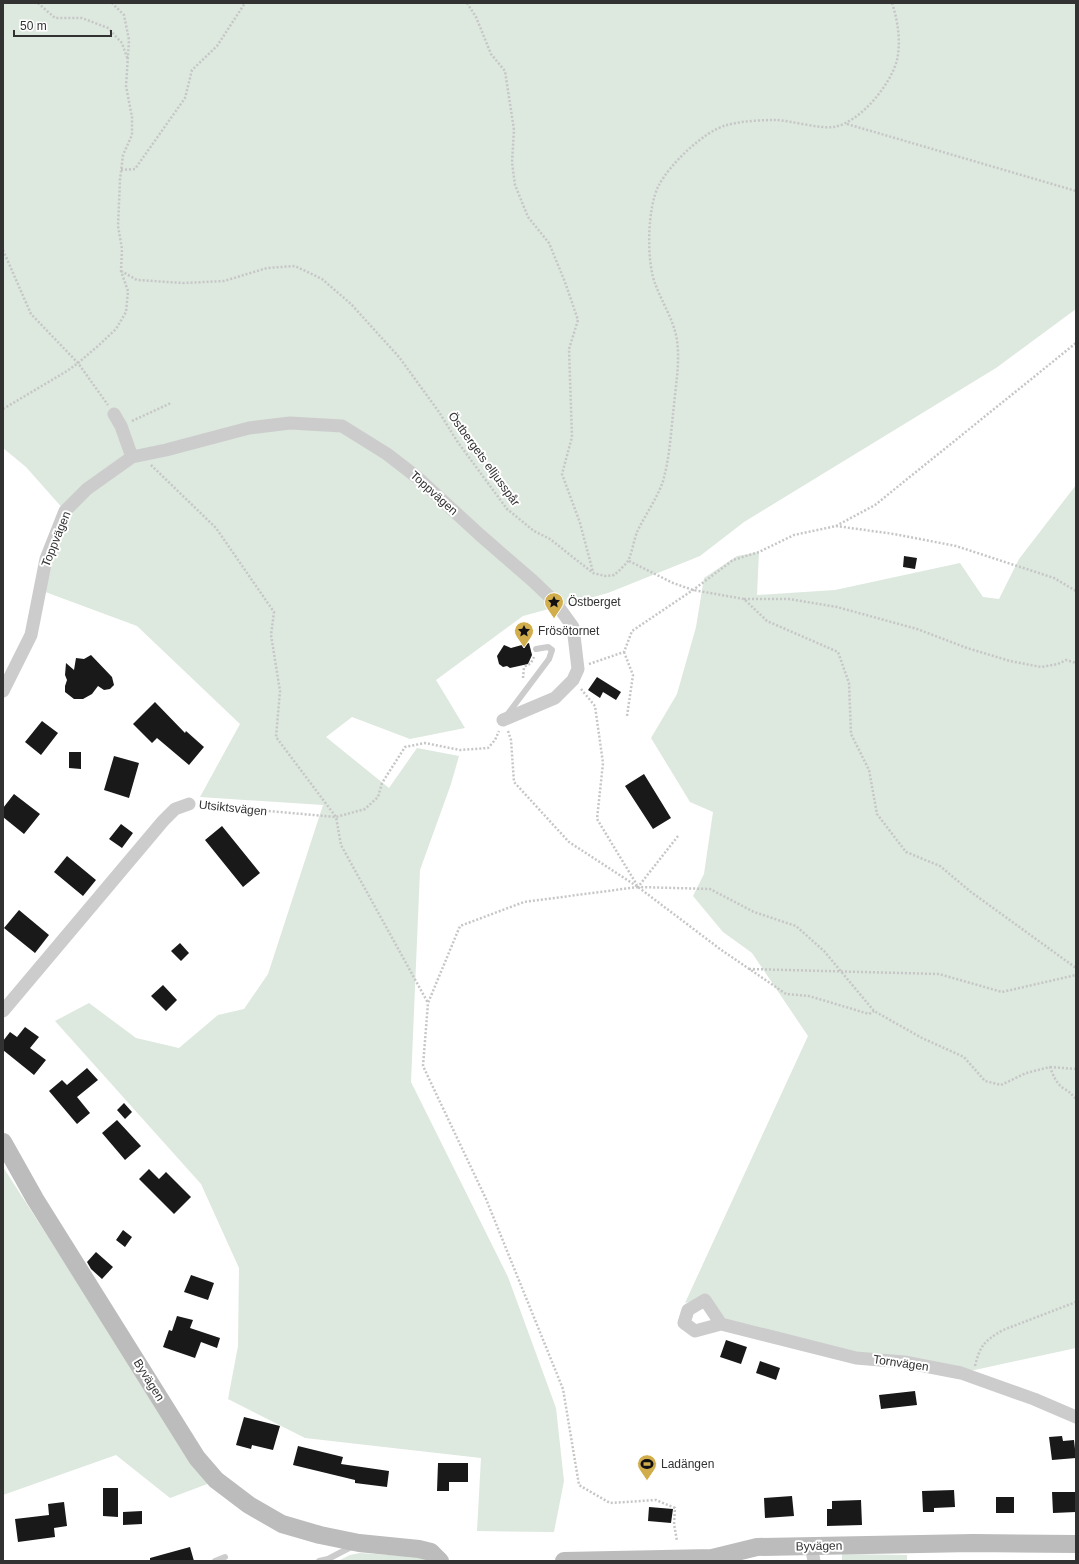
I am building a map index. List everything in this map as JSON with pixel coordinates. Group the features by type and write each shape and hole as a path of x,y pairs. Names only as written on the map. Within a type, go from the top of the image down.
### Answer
{"street":[{"path":"114,414 122,426 136,456"},
{"name":"Toppvägen","path":"3,691 31,635 46,560 65,511 87,489 136,456 249,428 290,423 342,426 387,454 418,478 555,602 573,627 575,674"},
{"path":"504,720 555,698 575,674"},
{"name":"Utsiktsvägen","path":"3,1011 162,821 175,809 189,804"},
{"name":"Byvägen","path":"3,1142 35,1199 197,1458 216,1480 249,1505 282,1524 320,1535 359,1543 419,1549 431,1552 440,1561"},
{"name":"Tornvägen","path":"721,1324 856,1358 904,1362 972,1376 1034,1399 1076,1417"},
{"name":"Byvägen","path":"564,1561 712,1558 757,1547 813,1553 973,1543 1076,1544"}],"lane":[{"path":"504,720 549,659 552,650 548,647 536,649"},
{"path":"319,1561 328,1559 359,1543"},
{"path":"215,1561 225,1557"}],"path":[{"path":"38,3 56,18 82,18 108,28 122,44 128,62"},
{"path":"3,409 78,363 116,329 126,312 128,292 121,271 122,249 118,226 123,155 132,135 132,117 126,86 129,40 124,15 112,3"},
{"path":"121,170 135,169 185,98 192,70 217,46 245,3"},
{"path":"467,3 476,17 491,54 505,71 514,130 512,162 515,185 528,216 549,243 565,282 578,320 569,349 572,437 562,474 580,523 593,573 605,576 614,575 629,560 638,531 663,481 670,439 678,366 676,339 665,305 655,286 649,257 651,206 658,186 670,168 688,150 705,136 725,126 776,120 831,127 846,124 866,109 886,84 897,60 899,34 892,3"},
{"path":"846,124 1076,192"},
{"path":"3,250 31,314 78,363 114,414"},
{"name":"Östbergets elljusspår","path":"121,271 137,280 184,283 224,281 267,268 295,266 322,279 351,304 399,357 439,412 457,441 507,509 534,531 550,539 593,573"},
{"path":"627,716 633,675 624,652 632,631 693,590 733,560 759,552 794,534 836,526 875,505 1076,343"},
{"path":"122,426 171,403"},
{"path":"136,456 216,528 274,612 271,635 280,692 276,737 336,817 341,845 428,1004"},
{"path":"836,526 894,534 956,546 1054,578 1076,591"},
{"path":"629,560 673,583 693,590 744,598 789,599 837,607 917,630 1010,661 1041,667 1058,664 1066,660 1076,663"},
{"path":"744,598 767,621 838,652 849,683 851,734 869,770 877,814 906,852 940,866 972,892 1076,968"},
{"path":"524,667 531,663 535,654 534,650 536,649"},
{"path":"624,652 575,674 596,706 603,763 597,819 638,887"},
{"path":"504,720 511,740 514,782 569,842 638,887 749,969 786,994 809,996 869,1014 874,1011"},
{"name":"Utsiktsvägen","path":"189,804 264,812 336,817 365,809 378,797 382,783 405,747 425,743 460,750 488,748 495,740 504,720"},
{"path":"638,887 678,836"},
{"path":"677,1541 674,1524 675,1508 656,1500 610,1503 579,1485 563,1389 486,1199 423,1066 428,1004 460,926 524,902 638,887 710,889 754,912 796,926 824,951 874,1011 922,1038 964,1057 985,1081 1001,1085 1026,1073 1050,1068 1076,1069"},
{"path":"749,969 939,974 1002,992 1076,975"},
{"path":"1050,1068 1062,1087 1076,1099"},
{"path":"972,1376 978,1353 983,1344 992,1336 1003,1330 1076,1302"}],"shaded area":[{"path":"3,3 1076,3 1076,309 996,368 744,522 700,556 608,593 523,616 436,680 465,728 410,739 352,717 326,737 389,788 417,748 459,756 451,784 420,870 411,1082 508,1277 556,1408 564,1481 554,1532 477,1531 481,1458 305,1438 228,1399 238,1346 239,1268 201,1184 55,1021 89,1003 136,1038 179,1048 218,1015 244,1009 268,974 323,805 200,797 240,724 137,626 40,590 65,511 26,467 3,448"},
{"path":"1076,485 1076,1348 970,1371 857,1354 724,1319 707,1297 685,1303 808,1036 752,953 723,932 693,896 704,874 713,812 690,802 651,738 677,694 696,627 704,578 737,556 759,552 757,595 835,590 960,563 983,597 999,599 1019,559"},
{"path":"3,1167 139,1378 210,1483 170,1498 116,1455 3,1495"},
{"path":"360,1553 421,1557 429,1561 338,1561 350,1555"},
{"path":"842,1554 907,1555 907,1561 842,1561"}],"building":[{"path":"904,556 917,558 915,569 903,567"},
{"path":"529,643 532,655 528,664 510,668 507,666 503,667 499,664 497,656 504,645 511,648"},
{"path":"91,655 112,677 114,685 110,689 104,690 98,686 92,694 83,699 74,699 65,692 67,680 65,675 66,663 74,670 76,658 84,659"},
{"path":"597,677 621,692 616,700 603,692 600,698 588,690"},
{"path":"155,702 185,733 186,731 204,747 189,765 157,738 152,743 133,724"},
{"path":"42,721 58,733 41,755 25,742"},
{"path":"69,752 81,752 81,769 69,768"},
{"path":"114,756 139,763 129,798 104,790"},
{"path":"644,774 671,818 653,829 625,786"},
{"path":"14,794 40,814 24,834 3,817 3,808"},
{"path":"121,824 133,833 122,848 109,839"},
{"path":"222,826 260,873 243,887 205,840"},
{"path":"67,856 96,880 83,896 54,872"},
{"path":"19,910 49,935 35,953 4,928"},
{"path":"180,943 189,953 181,961 171,951"},
{"path":"163,985 177,1000 166,1011 151,996"},
{"path":"25,1027 39,1037 30,1048 46,1060 34,1075 3,1050 3,1041 10,1032 17,1037"},
{"path":"87,1068 98,1080 77,1097 90,1113 77,1124 49,1091 62,1080 67,1085"},
{"path":"124,1103 132,1112 125,1119 117,1110"},
{"path":"117,1120 141,1146 125,1160 102,1133"},
{"path":"149,1169 159,1179 166,1172 191,1197 174,1214 139,1179"},
{"path":"123,1230 132,1237 125,1247 116,1240"},
{"path":"96,1252 113,1267 102,1279 91,1269 87,1262"},
{"path":"191,1275 214,1283 208,1300 184,1292"},
{"path":"177,1316 193,1320 190,1328 220,1338 217,1348 201,1342 195,1358 163,1347 169,1330 172,1331"},
{"path":"726,1340 747,1347 741,1364 720,1357"},
{"path":"760,1361 780,1368 776,1380 756,1373"},
{"path":"915,1391 917,1405 881,1409 879,1395"},
{"path":"244,1417 280,1426 273,1450 252,1445 251,1449 236,1445"},
{"path":"1062,1436 1063,1441 1074,1440 1076,1458 1052,1460 1049,1437"},
{"path":"298,1446 343,1457 341,1464 389,1471 387,1487 355,1483 355,1480 293,1465"},
{"path":"438,1463 468,1463 468,1482 449,1482 449,1491 437,1491"},
{"path":"103,1488 118,1488 118,1517 103,1516"},
{"path":"954,1490 955,1507 934,1508 934,1512 923,1512 922,1491"},
{"path":"1052,1492 1076,1492 1076,1512 1053,1513"},
{"path":"792,1496 794,1516 765,1518 764,1498"},
{"path":"996,1497 1014,1497 1014,1513 996,1513"},
{"path":"861,1500 862,1525 827,1526 827,1509 832,1509 832,1501"},
{"path":"64,1502 67,1526 54,1528 55,1537 18,1542 15,1519 49,1515 48,1504"},
{"path":"649,1507 673,1509 671,1523 648,1521"},
{"path":"142,1511 142,1524 123,1525 123,1512"},
{"path":"190,1547 194,1561 150,1561 150,1558"}],"place":[{"name":"Östberget","path":"554,619"},
{"name":"Frösötornet","path":"524,648"},
{"name":"Ladängen","path":"647,1481"}]}
